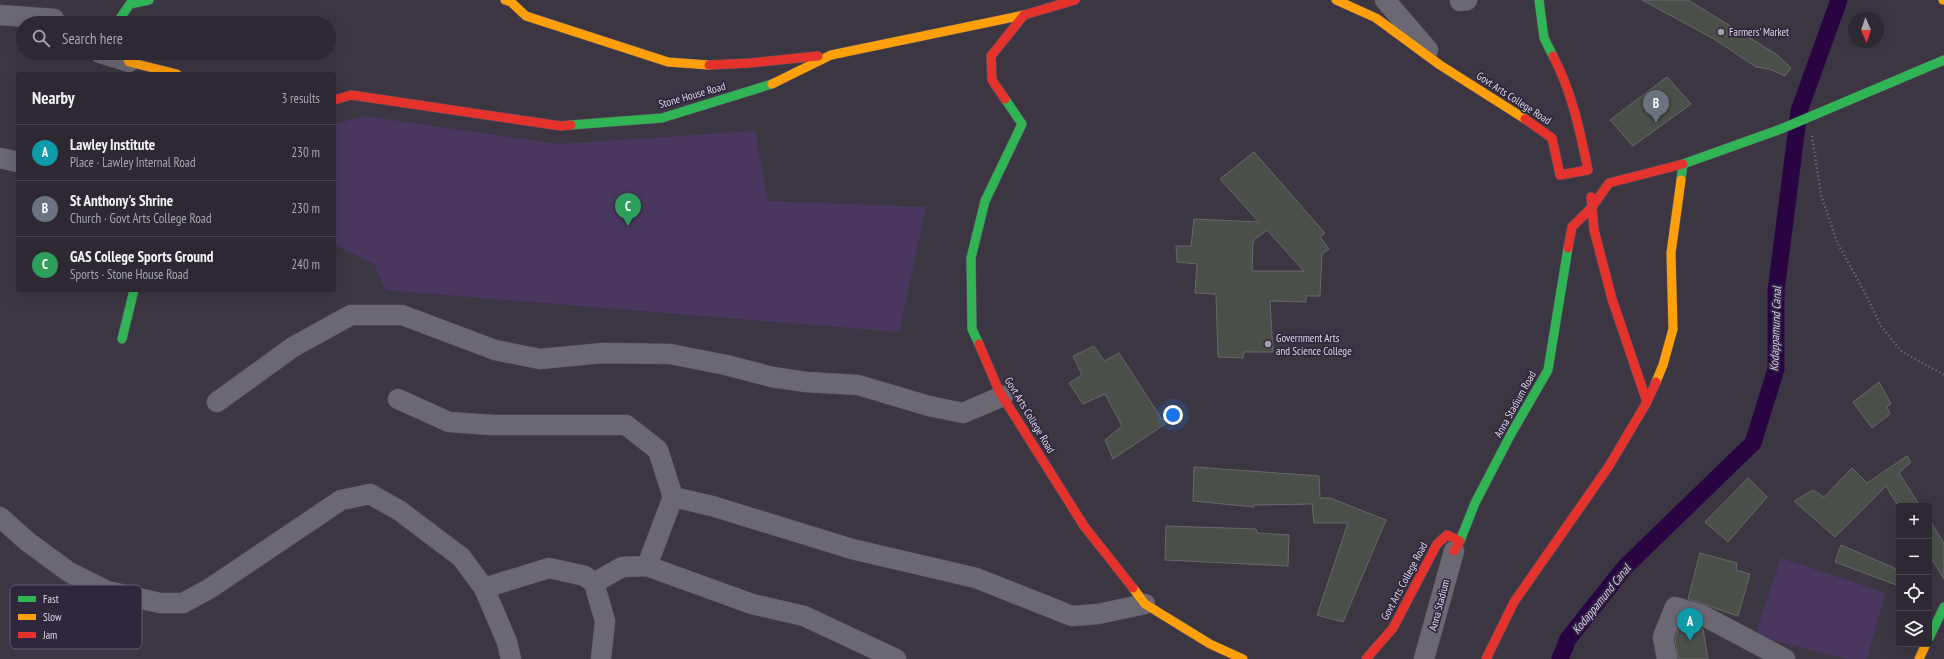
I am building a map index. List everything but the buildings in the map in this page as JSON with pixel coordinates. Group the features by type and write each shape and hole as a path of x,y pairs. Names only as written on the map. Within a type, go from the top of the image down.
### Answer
{"street":[{"path":"122,16 130,4 149,0"},
{"path":"505,0 510,2 526,16 668,62 700,65 750,63 831,55"},
{"path":"1024,15 1075,0"},
{"name":"Govt Arts College Road","path":"1336,0 1376,18 1440,65 1497,100 1552,138 1560,175 1588,177"},
{"path":"1385,0 1440,65"},
{"path":"1539,0 1544,38 1564,77 1579,127 1588,177 1594,230 1612,300 1647,402"},
{"path":"0,15 16,16"},
{"name":"Stone House Road","path":"336,99 352,95 561,126 662,118 773,84 831,55 1024,15"},
{"name":"Govt Arts College Road","path":"1024,15 991,56 992,80 1022,124 985,201 971,258 972,329 1003,396 1084,526 1146,604 1210,644 1243,659"},
{"path":"133,60 171,72"},
{"name":"Anna Stadium Road","path":"1457,546 1475,503 1548,370 1557,309 1572,227 1592,207 1609,183 1683,164 1781,129 1944,60"},
{"path":"0,158 16,162"},
{"path":"1486,659 1514,602 1609,466 1647,402 1663,365 1673,329 1674,291 1671,253 1683,164"},
{"path":"122,339 134,292"},
{"path":"217,402 293,347 351,315 402,315 496,350 540,359 603,353 670,354 726,365 772,377 806,382 858,385 929,406 963,413 1003,396"},
{"path":"398,399 449,422 492,425 626,425 658,450 673,497 647,566"},
{"path":"142,600 160,604 183,603 222,581 341,500 370,494 400,511 461,557 484,588 506,642 511,659"},
{"path":"673,497 712,506 852,549 976,578 1072,616 1098,614 1146,604"},
{"path":"0,517 28,542 69,572 95,585"},
{"name":"Govt Arts College Road","path":"1366,659 1393,628 1437,544 1446,535 1457,546"},
{"name":"Anna Stadium","path":"1424,659 1457,546"},
{"path":"594,583 622,568 647,566 752,604 804,616 896,659"},
{"path":"484,588 549,568 585,576 594,583 605,621 601,659"},
{"path":"1932,632 1944,607"},
{"path":"1667,659 1663,638 1675,608 1702,615 1785,659"},
{"path":"1919,659 1925,647"}],"path":[{"path":"1805,119 1821,195 1837,242 1881,326 1901,351 1944,375"}],"shaded area":[{"path":"365,116 559,144 755,131 768,201 926,207 899,332 386,290 374,264 336,245 336,123"},
{"path":"1781,558 1885,593 1867,659 1846,659 1755,636"}],"waterway":[{"name":"Kodappamund Canal","path":"1560,659 1568,639 1625,567 1753,443 1776,369 1776,291 1799,111 1839,0"}],"traffic: fast":[{"path":"122,16 130,4 149,0"},
{"path":"1539,0 1544,38 1553,56"},
{"path":"1681,180 1683,164 1781,129 1944,60"},
{"path":"571,125 662,118 772,84"},
{"path":"979,344 972,329 971,258 985,201 1022,124 1005,99"},
{"path":"1460,541 1475,503 1511,434 1548,370 1568,248"},
{"path":"122,339 134,292"},
{"path":"1932,632 1944,607"}],"traffic: slow":[{"path":"505,0 511,2 526,16 668,62 709,65"},
{"path":"1336,0 1376,18 1440,65 1525,119"},
{"path":"772,84 831,55 1024,15"},
{"path":"128,60 129,62 169,72"},
{"path":"1656,382 1663,365 1673,329 1671,253 1681,180"},
{"path":"1133,588 1145,604 1210,644 1243,659"},
{"path":"1919,659 1925,647"}],"traffic: jam":[{"path":"1005,99 992,80 991,56 1024,15 1075,0"},
{"path":"709,65 750,63 818,56"},
{"path":"1525,119 1552,138 1560,175 1588,170 1570,98 1560,70 1553,56"},
{"path":"336,99 351,95 561,126 571,125"},
{"path":"1568,248 1572,227 1592,207 1609,183 1683,164"},
{"path":"1591,197 1594,230 1612,299 1647,402"},
{"path":"979,344 999,391 1084,526 1133,588"},
{"path":"1486,659 1514,602 1609,466 1647,402 1656,382"},
{"path":"1366,659 1393,628 1437,544 1447,535 1460,541 1454,551"}],"place":[{"name":"Farmers' Market","path":"1721,32"},
{"name":"St Anthony's Shrine","path":"1656,123"},
{"name":"GAS College Sports Ground","path":"628,226"},
{"name":"Government Arts and Science College","path":"1268,344"},
{"name":"Lawley Institute","path":"1690,641"}]}
